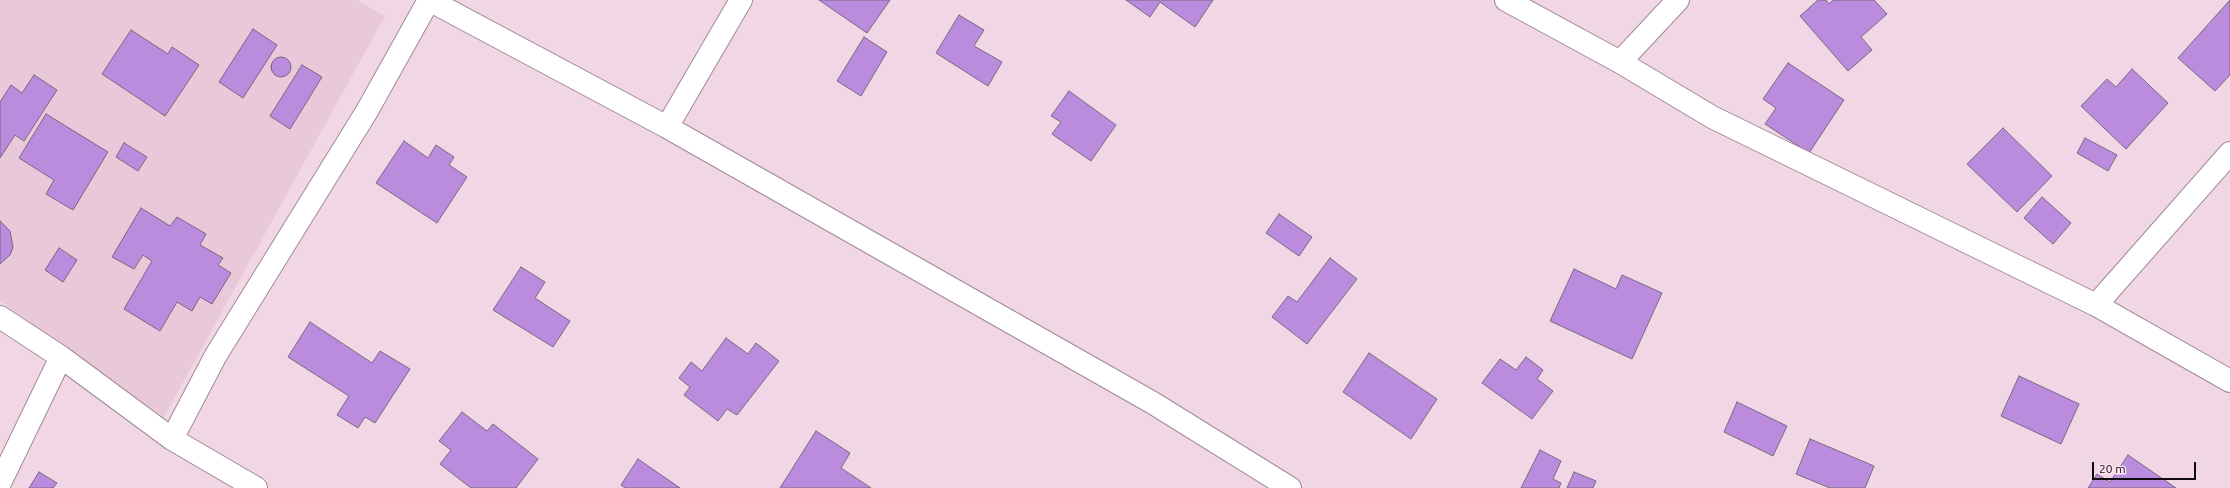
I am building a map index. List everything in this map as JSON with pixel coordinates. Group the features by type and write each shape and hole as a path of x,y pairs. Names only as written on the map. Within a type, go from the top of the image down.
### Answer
{"street":[{"path":"172,439 216,355 367,111 429,0 667,127 1153,403 1290,488"},
{"path":"667,127 740,0"},
{"path":"1506,0 1620,62 1712,117 2096,305 2230,380"},
{"path":"1620,62 1678,0"},
{"path":"2096,305 2230,153"},
{"path":"0,317 61,357 172,439 256,488"},
{"path":"0,482 61,357"}],"shaded area":[{"path":"0,0 357,0 385,16 164,417 0,301"}],"building":[{"path":"819,0 890,0 867,33"},
{"path":"1126,0 1213,0 1195,27 1160,2 1150,17"},
{"path":"1818,0 1826,0 1829,4 1833,0 1874,0 1887,14 1861,37 1872,50 1848,71 1800,16"},
{"path":"2230,0 2230,75 2215,91 2178,58"},
{"path":"959,15 984,30 974,46 1002,62 988,86 936,53"},
{"path":"253,29 277,45 243,98 219,82"},
{"path":"131,30 168,54 172,47 199,65 165,116 102,74"},
{"path":"864,37 887,52 861,96 837,81"},
{"path":"281,57 288,60 291,67 288,74 281,77 274,74 271,67 274,60"},
{"path":"1788,63 1844,100 1809,153 1765,124 1776,108 1763,99"},
{"path":"302,65 322,77 290,129 270,116"},
{"path":"2132,69 2168,103 2126,149 2081,106 2107,79 2116,87"},
{"path":"34,75 57,90 24,141 15,135 0,158 0,102 11,85 22,93"},
{"path":"1069,91 1116,125 1091,161 1052,134 1061,122 1051,116"},
{"path":"46,114 108,152 73,210 46,194 54,180 19,158"},
{"path":"2003,128 2052,176 2017,212 1967,164"},
{"path":"2085,138 2117,155 2108,171 2077,153"},
{"path":"404,141 428,158 436,145 454,157 449,165 467,177 437,223 376,183"},
{"path":"124,143 147,157 138,171 116,157"},
{"path":"2042,197 2071,223 2053,244 2024,218"},
{"path":"141,208 170,226 177,217 206,234 200,245 223,258 218,265 231,273 212,304 200,297 192,311 177,302 160,331 124,309 152,261 143,255 134,269 112,257"},
{"path":"1279,214 1312,237 1299,256 1266,233"},
{"path":"0,221 10,231 13,247 10,255 0,264"},
{"path":"59,248 77,260 63,282 45,270"},
{"path":"1330,258 1357,279 1307,344 1272,317 1288,296 1297,302"},
{"path":"521,267 545,282 535,298 570,321 553,347 493,310"},
{"path":"1574,269 1616,289 1622,275 1662,293 1632,359 1550,321"},
{"path":"310,322 372,363 380,351 410,369 375,423 365,417 358,428 337,415 349,396 288,357"},
{"path":"726,338 748,354 756,343 779,361 737,415 727,409 718,421 684,395 690,387 679,378 691,362 702,371"},
{"path":"1369,353 1437,399 1411,439 1343,392"},
{"path":"1526,357 1543,370 1537,379 1553,391 1532,419 1482,383 1500,359 1516,370"},
{"path":"2019,376 2079,404 2061,444 2001,416"},
{"path":"1737,402 1787,426 1773,456 1724,432"},
{"path":"462,412 487,431 493,424 538,459 516,488 471,488 440,464 451,450 439,441"},
{"path":"816,431 850,453 841,468 871,488 780,488"},
{"path":"1810,439 1874,466 1865,488 1830,488 1796,474"},
{"path":"1540,450 1561,461 1553,479 1561,483 1559,488 1521,488"},
{"path":"2128,455 2176,488 2088,488 2097,474 2110,482"},
{"path":"638,459 680,488 625,488 621,485"},
{"path":"39,472 57,483 53,488 29,488"},
{"path":"1574,472 1596,481 1593,488 1567,488"}]}
